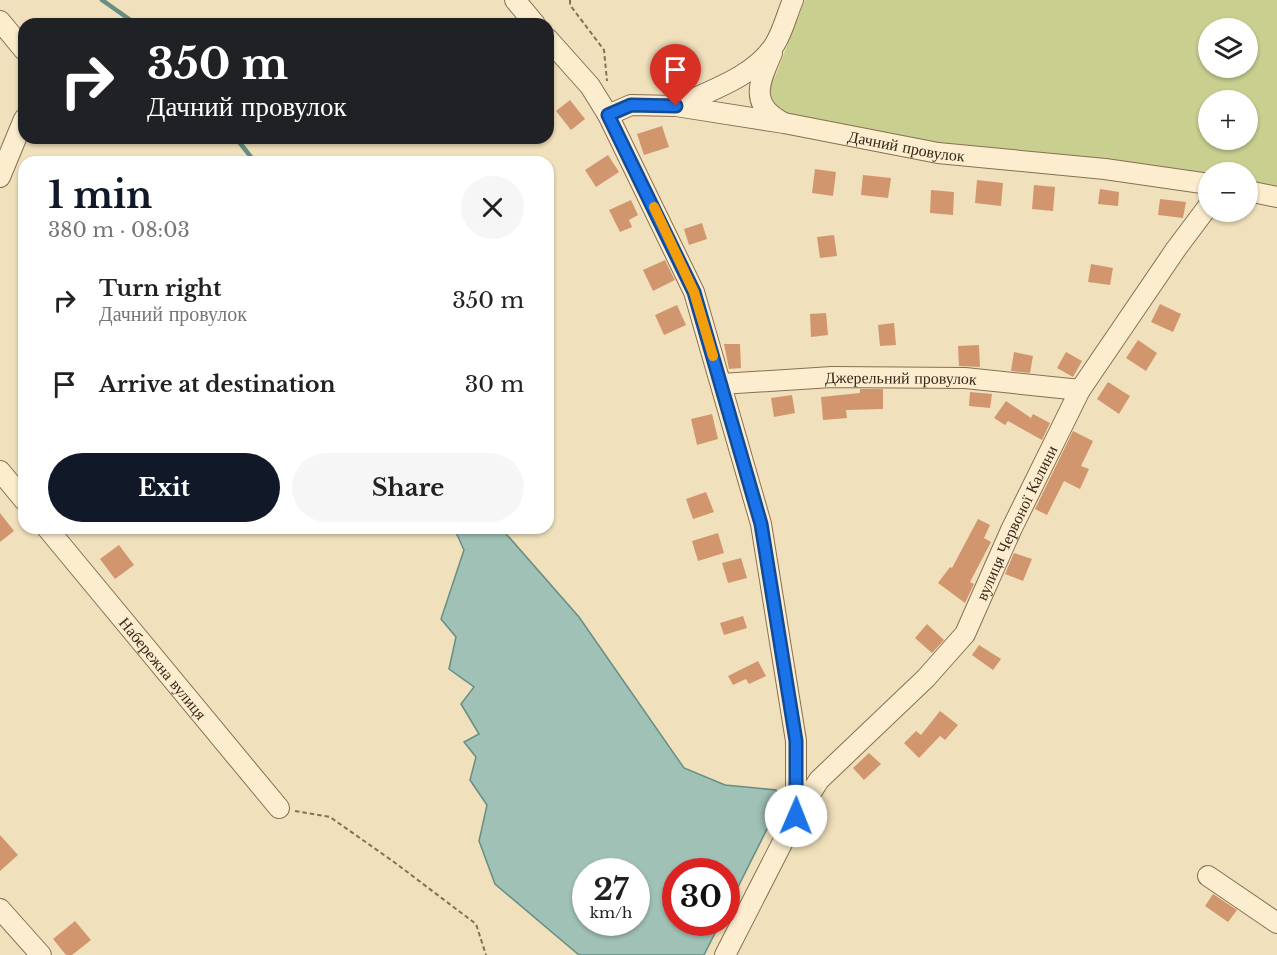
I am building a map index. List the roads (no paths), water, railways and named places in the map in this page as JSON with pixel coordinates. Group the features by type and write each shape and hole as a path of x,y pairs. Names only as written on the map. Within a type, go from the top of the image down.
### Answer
{"street":[{"path":"515,0 530,18"},
{"path":"784,123 771,116 763,107 759,94 760,82 793,0"},
{"path":"0,21 18,43"},
{"path":"676,106 742,75 763,58 775,44"},
{"path":"554,46 590,86 608,115 694,292 761,524 796,741 796,816"},
{"name":"Дачний провулок","path":"608,115 631,105 676,106 784,123 938,153 1105,170 1198,183"},
{"path":"0,177 18,133"},
{"path":"1258,193 1277,197"},
{"name":"вулиця Червоної Калини","path":"725,955 796,816 819,780 926,678 965,634 1011,530 1080,390 1198,220"},
{"name":"Джерельний провулок","path":"721,384 832,376 965,378 1080,390"},
{"path":"0,471 18,493"},
{"name":"Набережна вулиця","path":"52,534 279,808"},
{"path":"1208,876 1277,924"},
{"path":"0,909 41,955"}],"water":[{"path":"457,534 506,534 579,617 684,768 725,785 776,790 780,803 740,883 740,858 662,858 662,936 714,936 704,955 579,955 495,884 479,841 487,805 470,780 476,757 464,742 479,734 461,704 474,687 449,669 456,637 441,619 464,550"}],"waterway":[{"path":"102,0 128,18"},
{"path":"241,144 250,156"}]}
